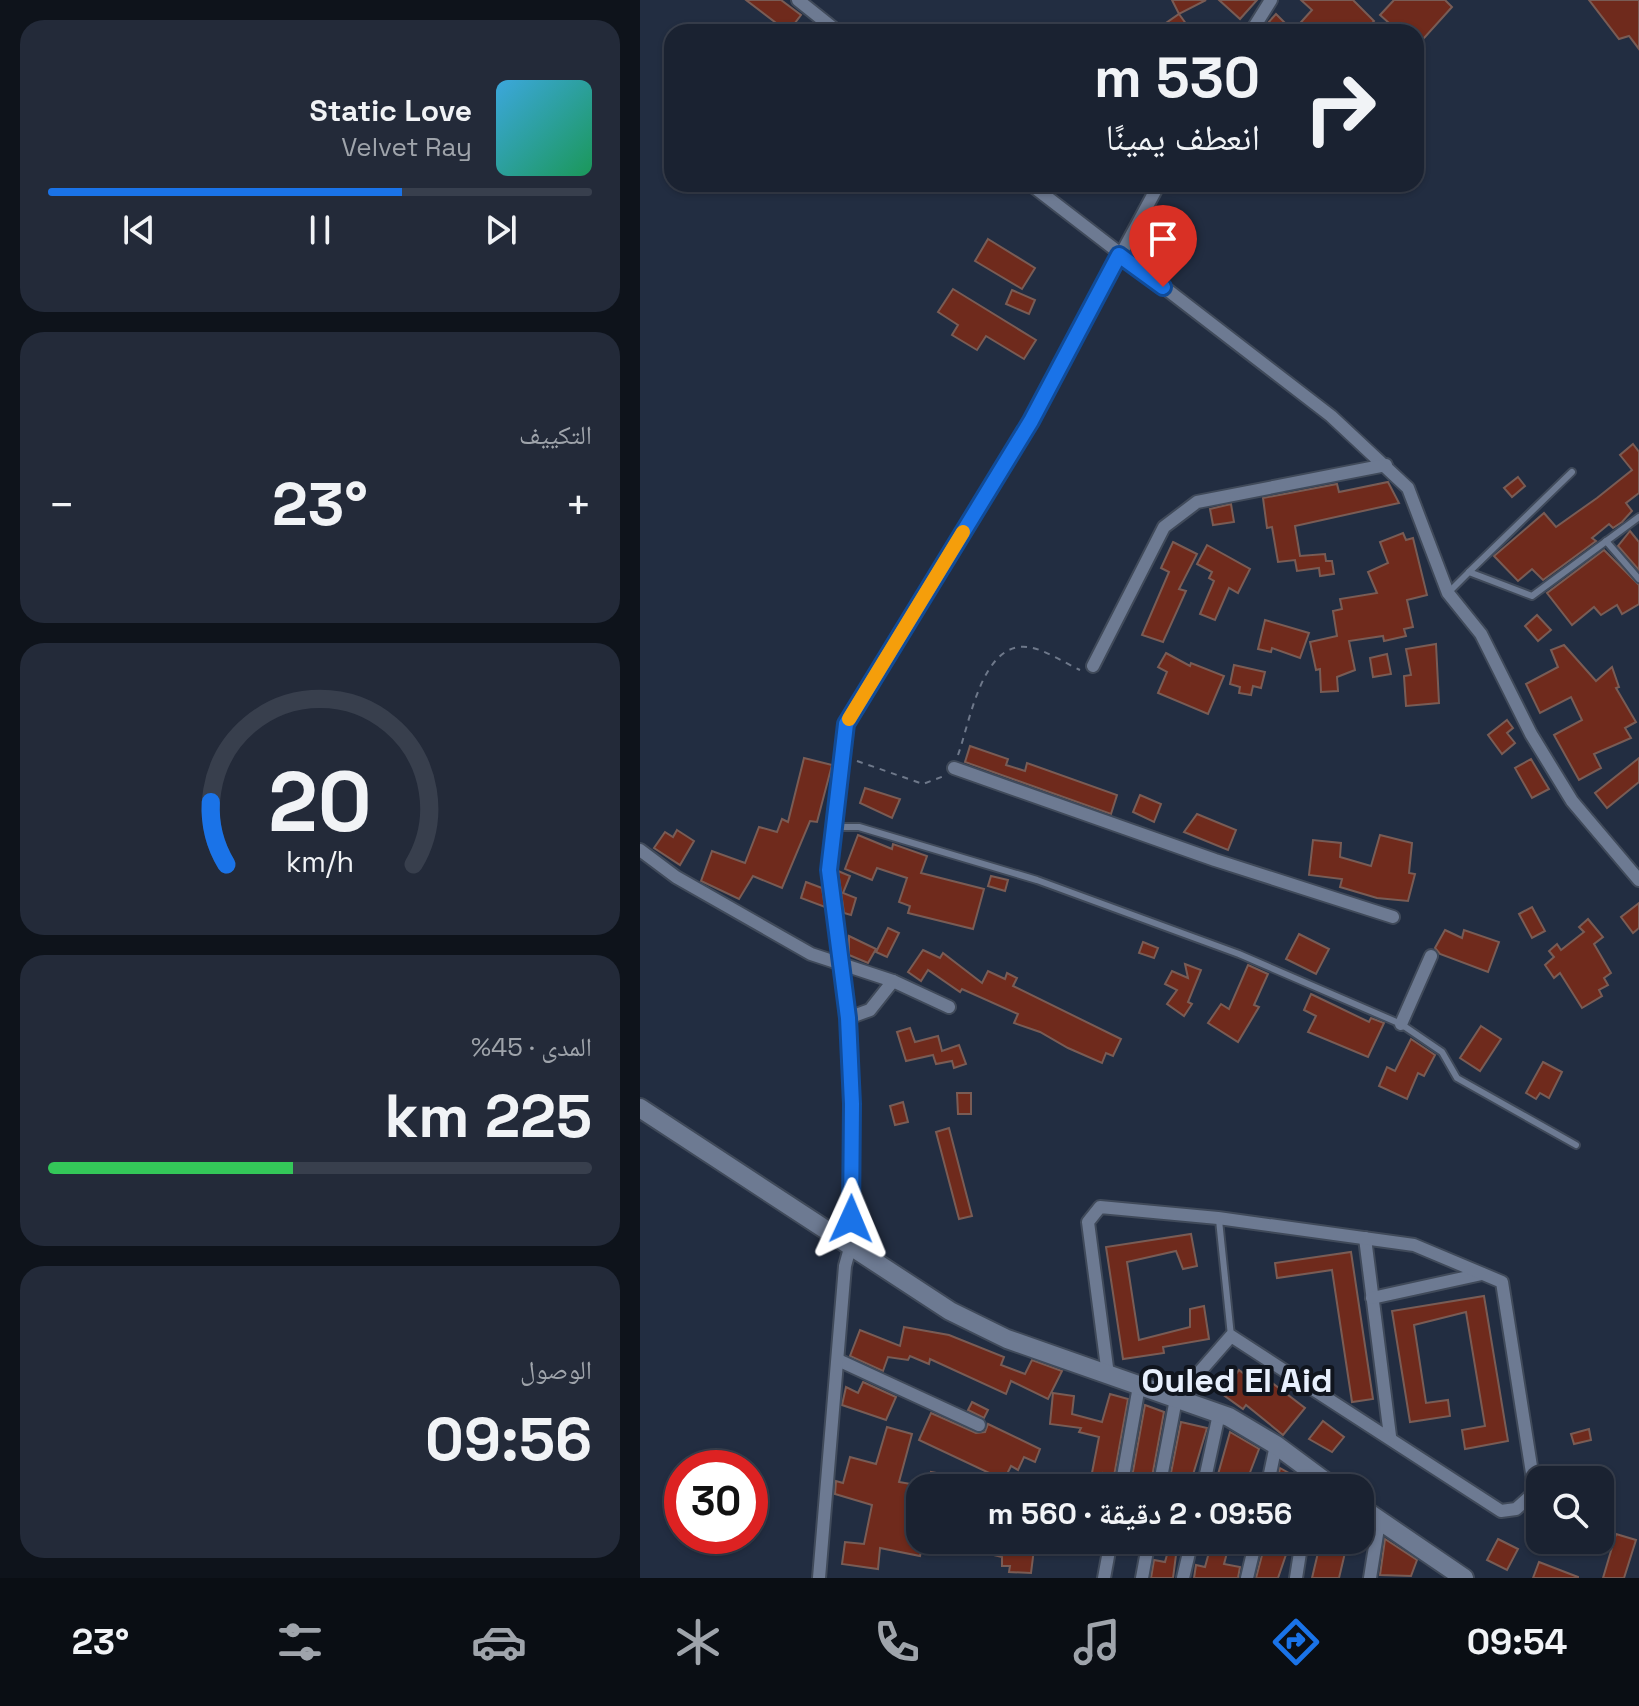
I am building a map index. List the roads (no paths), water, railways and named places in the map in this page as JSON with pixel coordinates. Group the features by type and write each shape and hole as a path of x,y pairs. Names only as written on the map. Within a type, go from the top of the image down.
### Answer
{"street":[{"path":"798,0 828,24"},
{"path":"1256,24 1271,0"},
{"path":"1040,192 1119,255 1230,336 1386,465 1408,488 1448,593 1481,634 1531,734 1572,801 1639,880"},
{"path":"819,1578 831,1403 838,1360 845,1266 850,1248 852,1104 848,1018 829,870 846,724 1031,421 1154,192"},
{"path":"1093,666 1164,527 1197,502 1386,465"},
{"path":"954,768 1215,860 1393,917"},
{"path":"640,850 676,877 811,954 893,981 949,1007"},
{"path":"1401,1024 1431,956"},
{"path":"848,1018 870,1010 893,981"},
{"path":"640,1108 905,1284 991,1332 1219,1414 1276,1445 1306,1474"},
{"path":"1108,1375 1088,1222 1100,1207 1218,1218 1414,1245 1502,1282 1535,1492 1516,1509 1501,1511 1390,1436 1231,1336 1176,1399 1162,1474"},
{"path":"1365,1238 1390,1436"},
{"path":"1372,1298 1484,1274"},
{"path":"838,1360 979,1425"},
{"path":"1123,1474 1139,1386"},
{"path":"1206,1474 1219,1414"},
{"path":"1270,1474 1276,1445"},
{"path":"1374,1518 1464,1578"},
{"path":"1370,1578 1379,1522"},
{"path":"1104,1578 1108,1554"},
{"path":"1142,1578 1146,1554"},
{"path":"1183,1578 1189,1554"},
{"path":"1247,1578 1253,1554"},
{"path":"1296,1578 1300,1554"}],"lane":[{"path":"1448,593 1572,472"},
{"path":"1469,572 1532,596 1639,517"},
{"path":"1606,541 1639,579"},
{"path":"834,827 859,827 1037,880 1239,954 1401,1024 1442,1052 1457,1078 1576,1145"},
{"path":"1218,1218 1231,1336"}],"district":[{"name":"Ouled El Aid","path":"1237,1380"}]}
